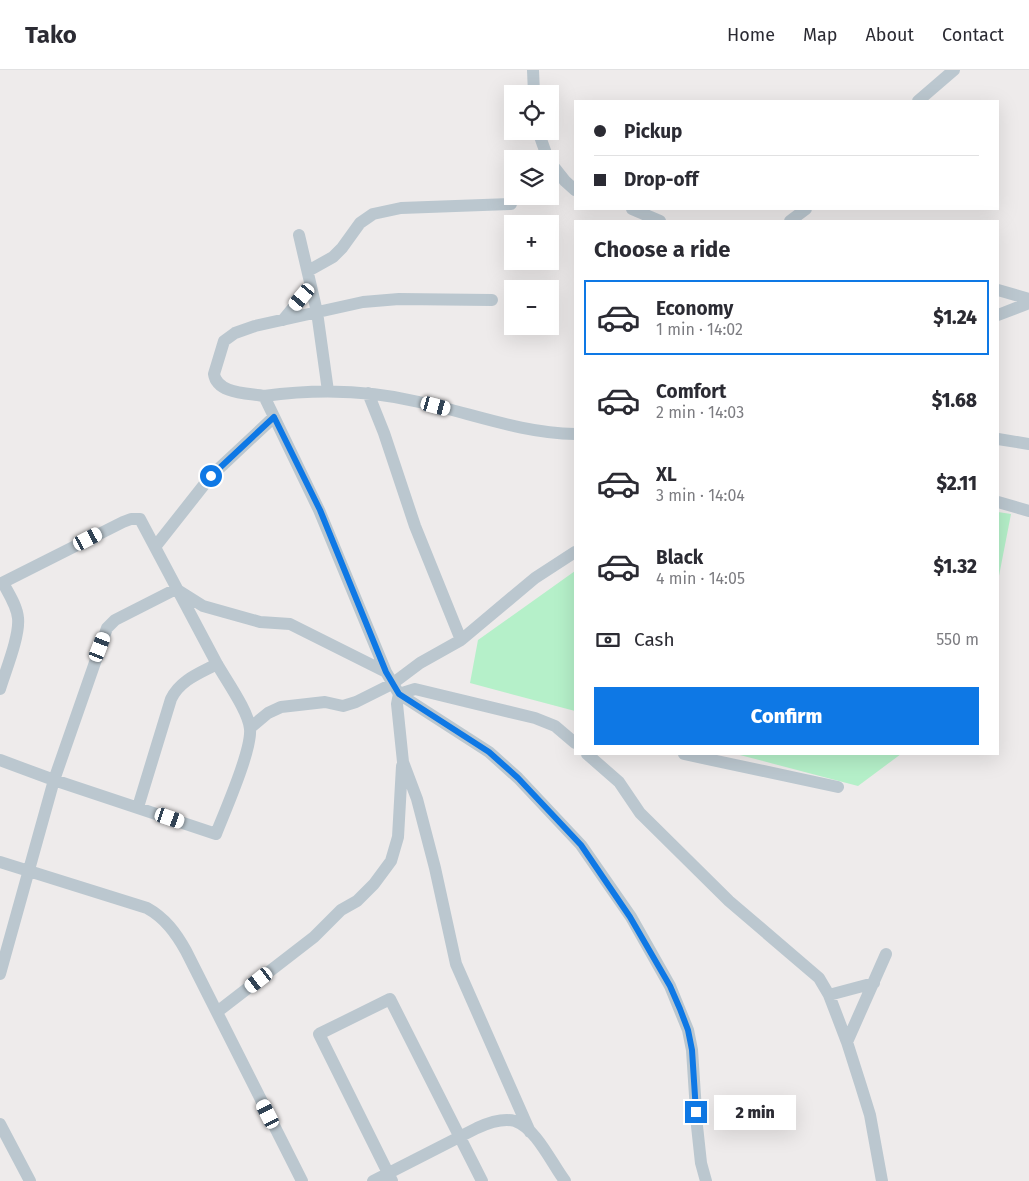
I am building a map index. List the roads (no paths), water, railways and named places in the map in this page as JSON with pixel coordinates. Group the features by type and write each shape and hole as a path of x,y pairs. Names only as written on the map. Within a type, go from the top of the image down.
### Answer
{"street":[{"path":"533,70 534,85"},
{"path":"919,100 954,70"},
{"path":"559,173 574,189"},
{"path":"308,271 333,257 360,223 373,214 401,208 504,204"},
{"path":"634,210 658,220"},
{"path":"791,220 803,210"},
{"path":"299,235 317,312 328,392"},
{"path":"283,320 311,286"},
{"path":"999,290 1029,301"},
{"path":"492,300 378,300 244,329 228,337 223,344 215,369 215,380 221,387 264,396 328,392 368,394 420,402 528,430 554,434 574,434"},
{"path":"999,315 1029,301"},
{"path":"368,394 384,433 415,526 461,640"},
{"path":"264,396 320,510 386,672 396,689 489,752 518,778 581,845 630,917 670,986 688,1030 692,1050 696,1126 701,1163 706,1181"},
{"path":"155,547 211,476 274,417"},
{"path":"999,439 1029,444"},
{"path":"999,502 1029,510"},
{"path":"0,690 17,633 18,619 14,604 1,584 131,519 140,519 176,589 247,717 250,728 250,739 246,754 216,834 0,760"},
{"path":"217,1012 314,937 341,910 357,901 391,861 398,837 403,762 396,689 420,663 461,640 535,578 574,553"},
{"path":"176,589 203,606 260,622 290,624 386,672"},
{"path":"0,974 54,780 107,628 114,620 176,589"},
{"path":"138,807 175,690 186,681 217,664"},
{"path":"250,728 268,713 281,706 325,702 343,706 396,689 415,689 522,714 555,726 574,730"},
{"path":"555,726 574,742"},
{"path":"588,755 619,782 640,813 729,901 819,978 829,995 847,1042 870,1115 882,1181"},
{"path":"689,755 838,787"},
{"path":"403,762 417,799 435,868 456,964 530,1132 564,1181"},
{"path":"0,862 147,908 160,915 182,943 302,1181"},
{"path":"847,1042 886,954"},
{"path":"829,995 874,983"},
{"path":"390,1177 319,1034 390,999 482,1181"},
{"path":"373,1181 390,1177 460,1136 487,1124 513,1121 521,1124 530,1132"},
{"path":"0,1124 30,1181"}]}
